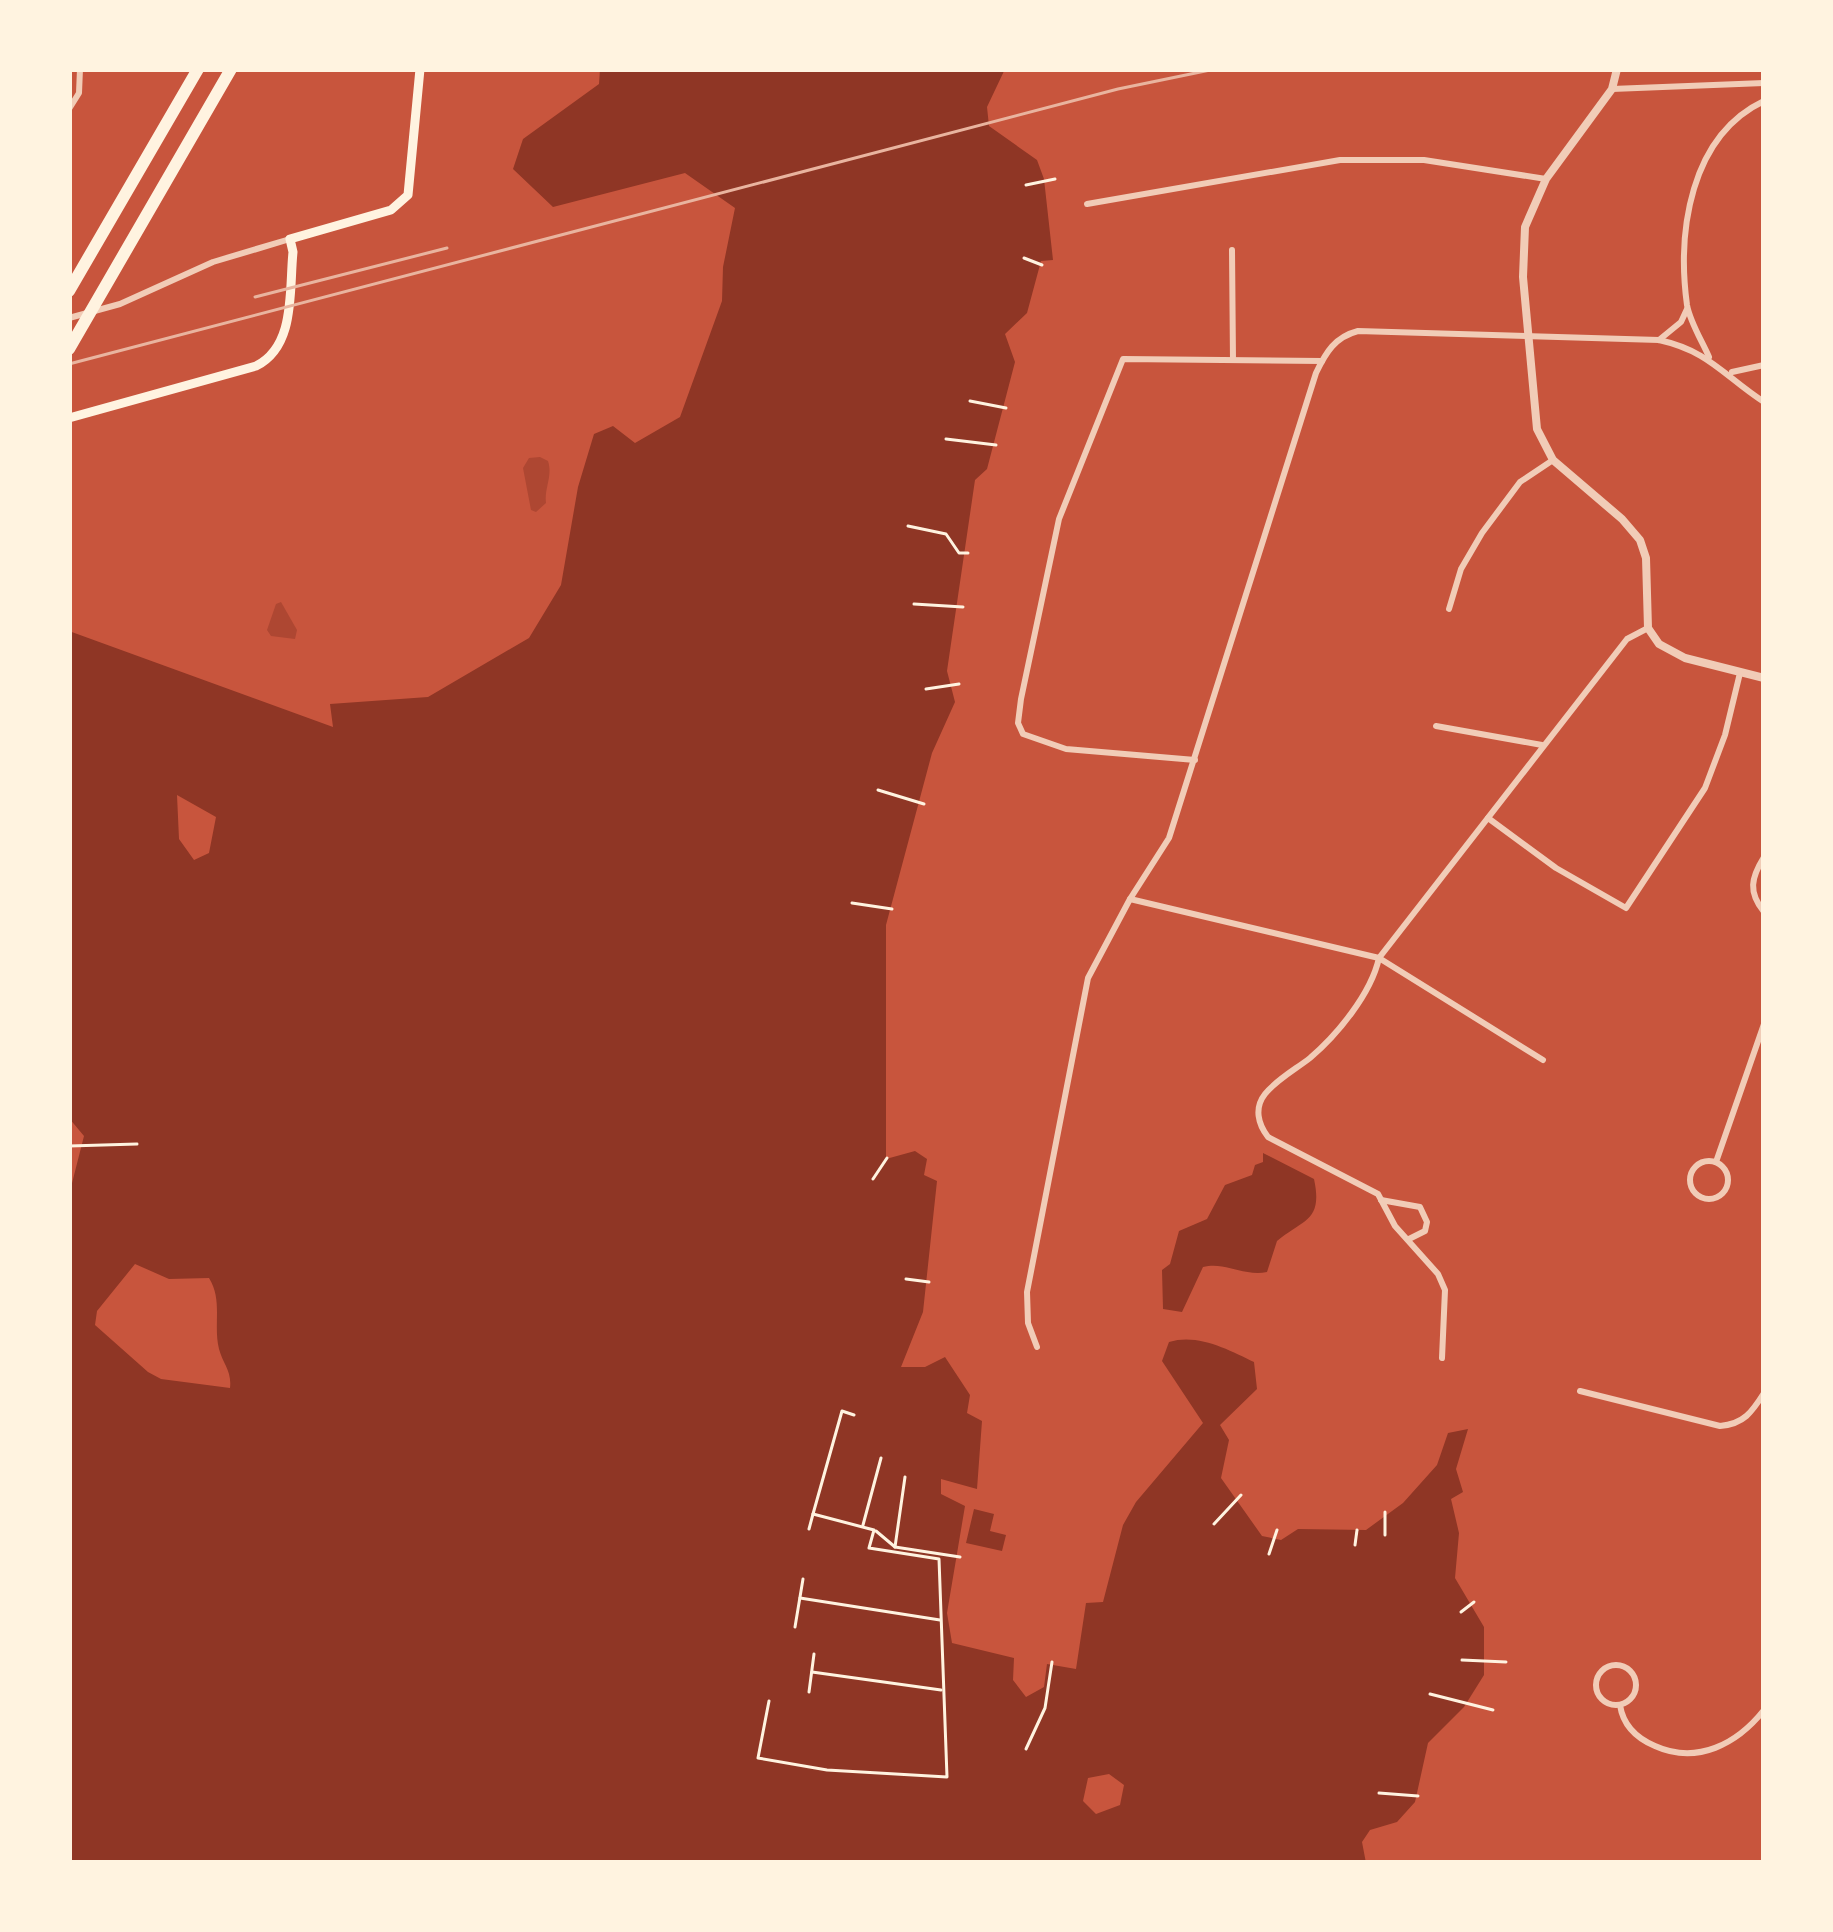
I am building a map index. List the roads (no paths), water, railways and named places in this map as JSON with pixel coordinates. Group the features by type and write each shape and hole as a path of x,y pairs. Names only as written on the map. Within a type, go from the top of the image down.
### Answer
{"highway":[{"path":"69,291 198,69"},
{"path":"69,349 231,69"}],"main road":[{"path":"69,418 268,359 285,330 293,252 290,239 391,210 410,189 420,69"}],"street":[{"path":"69,110 79,93 80,69"},
{"path":"1617,71 1612,89 1546,179 1524,236 1537,429 1553,460 1640,540 1646,558 1648,628 1659,644 1685,658 1764,678"},
{"path":"1612,89 1764,83"},
{"path":"1710,358 1688,309 1687,227 1696,182 1716,138 1730,122 1764,101"},
{"path":"1087,204 1340,160 1424,160 1546,179"},
{"path":"69,318 120,304 213,262 290,239"},
{"path":"1232,250 1233,360"},
{"path":"1659,340 1681,322 1688,309"},
{"path":"1037,1347 1028,1323 1027,1292 1088,978 1169,838 1322,361 1339,338 1358,331 1659,340 1710,358 1764,402"},
{"path":"1195,760 1066,749 1023,734 1018,723 1059,519 1123,359 1322,361"},
{"path":"1730,373 1764,365"},
{"path":"1449,609 1461,569 1482,533 1520,482 1553,460"},
{"path":"1442,1358 1444,1290 1438,1274 1395,1226 1381,1200 1361,1184 1268,1137 1258,1124 1259,1106 1266,1092 1323,1046 1376,973 1379,958 1542,745 1627,639 1648,628"},
{"path":"1488,818 1556,868 1626,908 1705,788 1725,736 1740,673"},
{"path":"1436,726 1542,745"},
{"path":"1764,857 1751,886 1764,912"},
{"path":"1130,899 1379,958 1543,1060"},
{"path":"1716,1162 1764,1024"},
{"path":"1701,1162 1716,1162 1726,1172 1727,1186 1717,1197 1702,1198 1691,1187 1691,1173 1701,1162"},
{"path":"1381,1200 1420,1207 1425,1231 1409,1239"},
{"path":"1580,1390 1720,1426 1744,1419 1764,1393"},
{"path":"1612,1665 1629,1669 1636,1685 1628,1701 1620,1705 1603,1700 1595,1684 1598,1675 1612,1665"},
{"path":"1620,1705 1624,1720 1639,1739 1672,1754 1702,1753 1725,1745 1745,1732 1764,1710"}],"railway":[{"path":"69,364 1118,89 1215,69"},
{"path":"255,297 447,248"}]}
